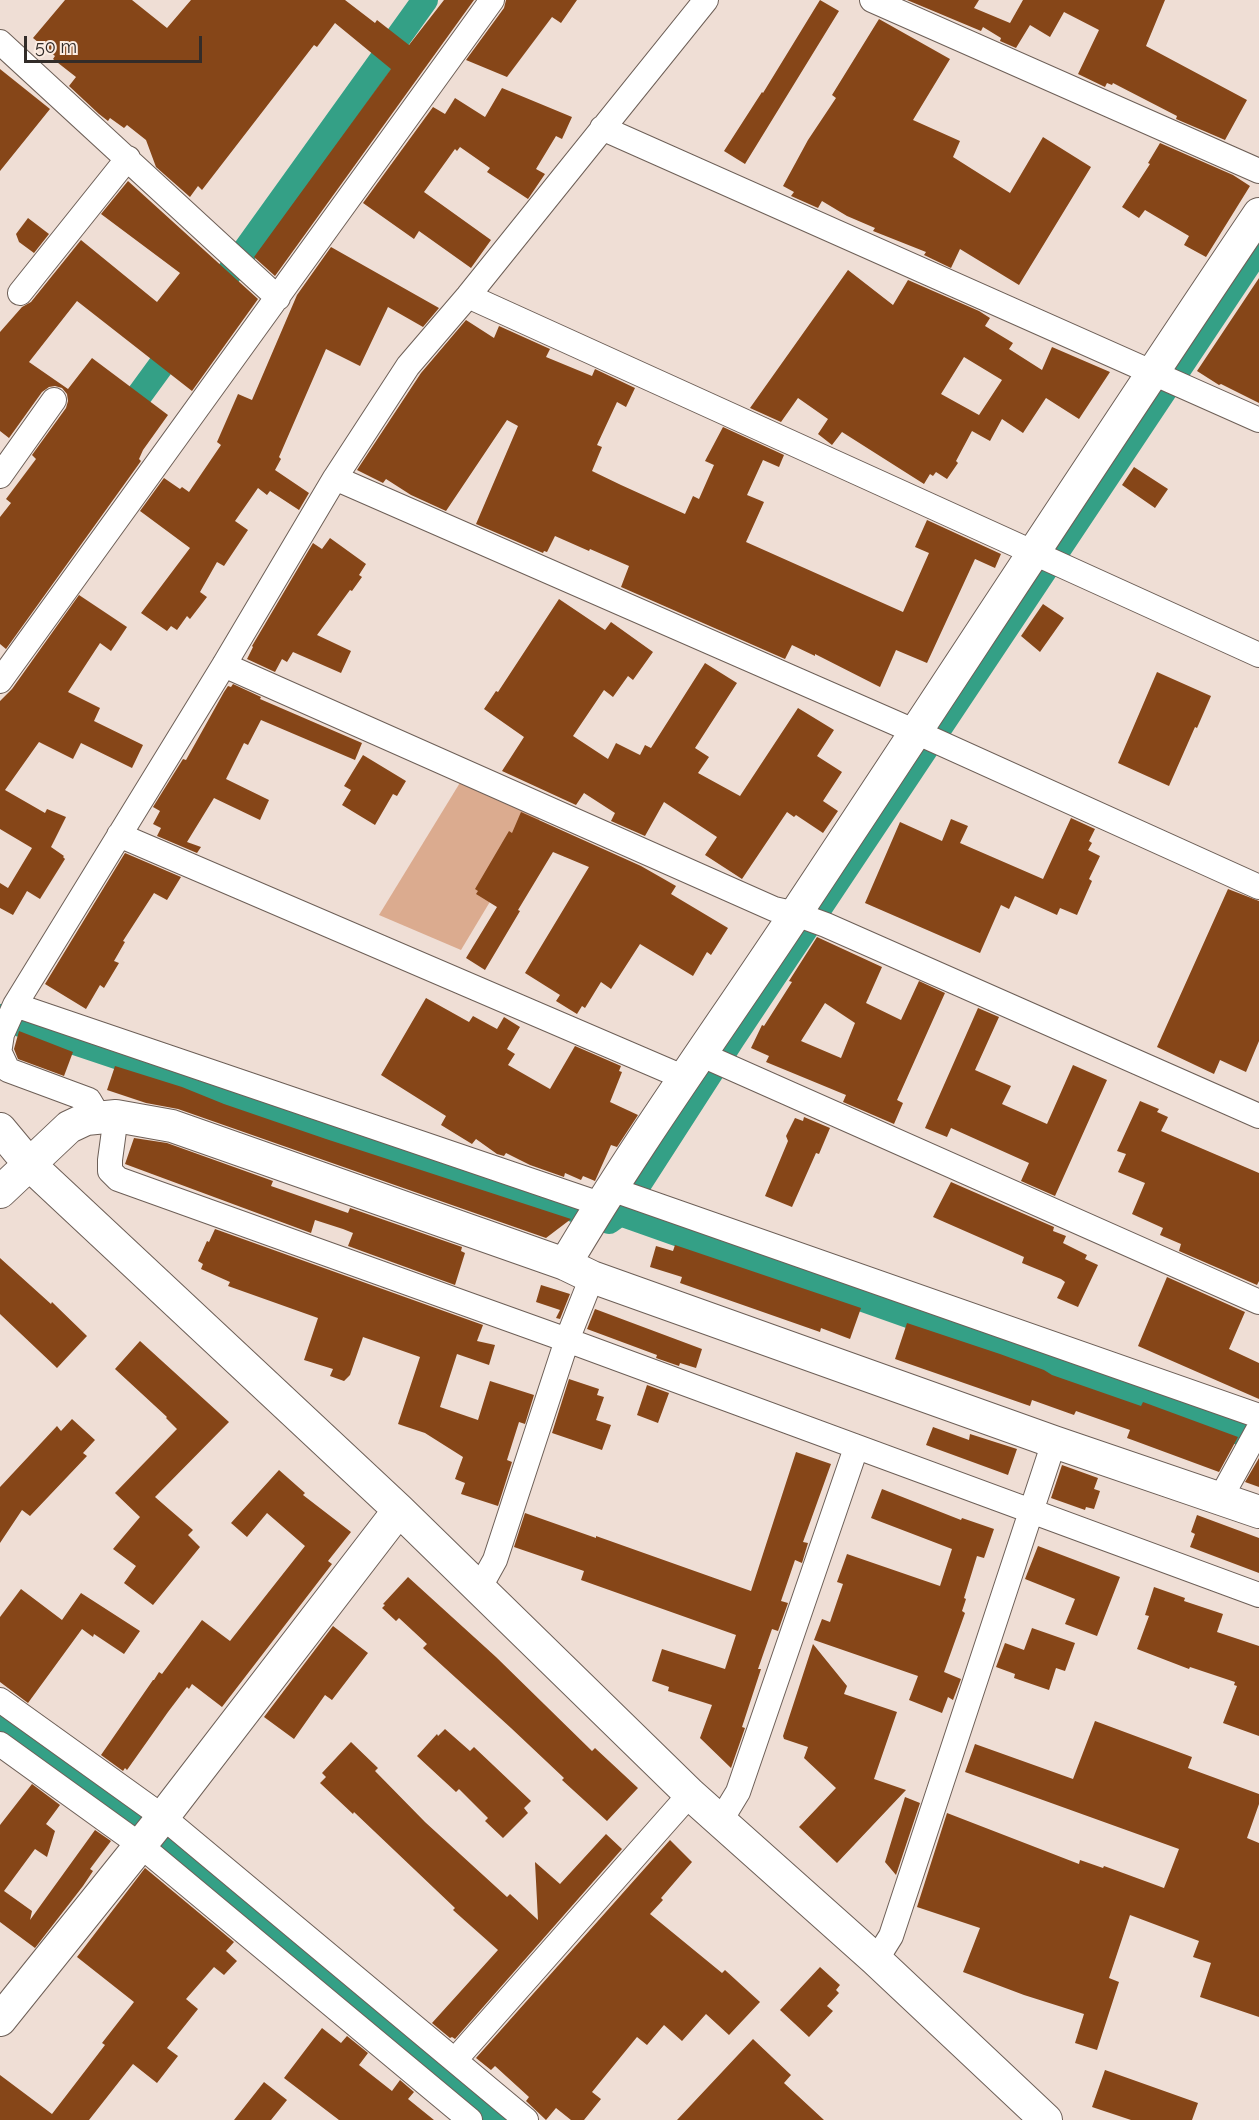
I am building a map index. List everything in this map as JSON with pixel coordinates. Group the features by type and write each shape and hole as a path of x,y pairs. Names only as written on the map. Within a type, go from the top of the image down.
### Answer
{"street":[{"path":"0,681 492,0"},
{"path":"0,1047 2,1034 15,1005 224,665 335,478 408,366 468,296 706,0"},
{"path":"872,0 1259,171"},
{"path":"0,42 278,298"},
{"path":"602,128 1259,420"},
{"path":"20,293 128,158"},
{"path":"480,1587 495,1560 567,1340 579,1270 606,1197 1259,214"},
{"path":"468,296 1259,655"},
{"path":"0,476 54,400"},
{"path":"335,478 916,732 1259,887"},
{"path":"224,665 774,909 826,925 1259,1116"},
{"path":"119,835 692,1066 1259,1302"},
{"path":"15,1005 606,1197 1259,1416"},
{"path":"0,1053 8,1070 89,1100 107,1117 111,1171 118,1179 567,1340 1259,1595"},
{"path":"0,1192 69,1126 86,1119 107,1117 172,1126 1054,1442 1259,1512"},
{"path":"0,1129 30,1165 480,1587 690,1794 876,1960 1046,2120"},
{"path":"1220,1499 1259,1428"},
{"path":"876,1960 891,1936 1033,1512 1054,1442"},
{"path":"721,1820 738,1792 856,1448"},
{"path":"0,2020 151,1832 399,1510"},
{"path":"0,1700 151,1832 470,2120"},
{"path":"0,1744 151,1832 454,2060 526,2120"},
{"path":"454,2060 690,1794"}],"shaded area":[{"path":"469,768 548,805 461,950 379,915"}],"building":[{"path":"65,0 132,0 167,28 191,0 345,0 375,23 377,20 409,45 444,0 474,0 275,276 254,257 391,69 335,23 317,47 314,45 202,190 198,186 190,197 156,167 146,140 127,125 124,128 110,118 108,121 99,114 69,86 76,77 53,59 55,56 33,38"},
{"path":"506,0 577,0 561,23 552,17 507,77 466,60 504,8"},
{"path":"820,0 839,11 745,164 724,151"},
{"path":"907,0 979,0 974,8 1010,23 1023,0 1165,0 1146,46 1247,100 1225,140 1176,119 1177,116 1113,83 1112,85 1107,83 1105,87 1078,74 1099,30 1064,12 1050,37 1030,25 1016,48 1000,41 1001,38 983,27 981,31"},
{"path":"879,19 950,59 913,120 960,141 953,157 1010,193 1043,137 1091,167 1019,285 960,249 951,268 924,255 926,252 873,231 875,228 847,216 822,201 818,208 791,196 794,192 783,186 808,140 836,98 832,95"},
{"path":"0,69 50,109 0,171"},
{"path":"502,88 572,117 562,139 556,136 536,169 545,174 528,199 487,172 490,168 460,147 457,151 455,149 424,192 491,240 471,268 419,231 414,239 363,203 433,107 445,114 455,98 485,117"},
{"path":"1160,143 1233,175 1250,186 1206,257 1184,245 1189,236 1145,210 1139,218 1122,207 1150,164 1148,163"},
{"path":"128,181 258,299 192,391 77,301 29,362 68,389 92,358 168,415 143,450 139,459 141,461 6,649 0,644 0,517 11,503 6,499 36,459 32,455 66,408 68,401 67,394 62,388 49,387 42,392 9,438 0,431 0,332 22,307 31,302 81,240 157,302 180,273 101,214"},
{"path":"28,218 49,234 34,253 19,242 16,234"},
{"path":"331,247 439,308 423,327 388,307 360,366 326,349 275,470 309,493 299,510 270,491 267,495 258,488 235,521 248,530 224,566 217,562 200,592 207,597 190,619 187,616 177,630 171,626 167,631 141,613 190,548 140,511 164,478 189,492 221,445 217,442 238,394 252,400 297,295"},
{"path":"848,270 893,305 908,280 979,311 990,318 985,326 1013,343 1009,349 1042,370 1052,347 1110,372 1079,419 1046,398 1023,433 1002,419 990,441 972,431 956,461 958,463 947,479 936,472 933,476 930,474 924,484 842,432 832,445 818,434 828,419 798,398 781,422 750,408","holes":["964,357 1002,380 979,415 941,394"]},
{"path":"1259,278 1259,403 1219,385 1197,371"},
{"path":"466,320 494,338 499,326 550,349 546,357 592,376 595,369 635,388 626,407 617,402 597,445 602,447 592,471 621,485 685,514 693,496 699,499 714,465 705,461 723,427 784,455 779,467 763,460 747,495 764,502 746,542 903,612 929,553 915,547 927,520 1001,554 995,568 975,559 927,663 896,650 880,687 792,645 785,659 621,587 629,566 590,549 589,551 555,536 547,552 543,553 476,524 518,426 507,420 446,511 411,495 386,479 383,483 357,470 421,373"},
{"path":"1134,467 1168,489 1155,508 1122,485"},
{"path":"330,538 366,564 359,575 362,577 317,635 351,651 341,673 293,652 287,662 282,659 275,672 247,659 252,646 313,543 322,549"},
{"path":"79,595 127,627 111,651 100,643 68,692 100,708 94,721 143,745 132,768 81,743 73,759 39,742 5,790 45,813 47,809 66,817 51,847 65,859 40,899 27,891 13,915 0,908 0,883 8,888 32,848 0,829 0,701 12,689"},
{"path":"559,599 605,630 611,622 653,652 633,680 628,676 613,697 604,690 573,736 608,759 616,743 640,755 645,745 651,748 705,663 737,683 695,748 709,757 698,773 740,796 798,708 834,730 817,756 842,772 823,801 838,811 823,833 796,815 794,817 787,812 742,879 705,855 717,837 664,802 645,836 611,821 615,813 584,793 576,805 502,771 524,737 484,709 496,691 498,692"},
{"path":"1043,604 1064,618 1040,652 1021,636"},
{"path":"1157,672 1211,696 1169,786 1118,763"},
{"path":"233,684 261,697 260,699 362,743 355,760 261,720 248,745 244,743 226,779 269,800 260,820 214,798 187,842 201,847 197,853 157,836 161,828 153,824 160,811 153,807 183,759 186,760 224,692 228,686 231,687"},
{"path":"363,755 406,781 397,796 393,794 375,825 342,805 351,790 344,786"},
{"path":"521,812 641,866 676,886 671,894 728,928 711,955 707,952 693,976 640,944 611,989 601,982 585,1008 582,1006 577,1014 556,1001 560,995 525,973 589,867 553,852 485,970 466,958 497,907 476,894 478,891 475,889 509,831 512,833"},
{"path":"1071,818 1095,829 1089,841 1092,843 1088,850 1100,856 1089,879 1092,881 1077,915 1060,908 1057,915 1015,896 1009,909 1001,905 980,953 865,903 900,822 942,841 951,819 968,826 960,843 1043,879"},
{"path":"125,853 181,877 167,900 154,893 123,941 125,942 114,961 119,963 104,988 100,985 86,1009 45,984"},
{"path":"1228,889 1259,901 1259,1041 1246,1072 1220,1060 1214,1074 1157,1047"},
{"path":"817,937 882,967 866,1003 901,1020 919,981 945,993 897,1100 903,1103 894,1124 843,1102 846,1095 766,1062 769,1056 751,1048 762,1025 764,1026 792,982 789,981","holes":["825,1003 855,1023 841,1058 801,1041"]},
{"path":"426,998 469,1022 473,1016 497,1029 504,1017 520,1027 507,1049 515,1054 508,1065 550,1089 575,1046 621,1066 619,1071 622,1072 610,1102 638,1115 617,1147 611,1145 595,1181 583,1176 581,1180 565,1173 564,1177 530,1165 506,1153 504,1156 497,1154 476,1139 472,1144 441,1125 446,1116 381,1075"},
{"path":"978,1008 999,1017 975,1070 1011,1086 1002,1104 1047,1124 1073,1065 1107,1080 1055,1196 1021,1181 1029,1163 951,1128 947,1137 925,1128"},
{"path":"19,1031 73,1052 64,1076 18,1059 14,1049"},
{"path":"115,1066 182,1087 326,1139 571,1219 546,1238 178,1109 146,1103 107,1090"},
{"path":"1140,1101 1159,1109 1157,1112 1168,1117 1161,1131 1259,1173 1259,1281 1257,1285 1179,1251 1181,1244 1160,1235 1163,1228 1132,1214 1145,1183 1118,1172 1126,1154 1117,1151"},
{"path":"804,1117 830,1128 792,1207 765,1196 788,1141 786,1136 795,1118 803,1121"},
{"path":"134,1138 167,1143 273,1181 271,1186 348,1213 350,1208 462,1247 461,1251 465,1253 455,1285 348,1246 353,1233 343,1229 315,1220 311,1233 125,1164"},
{"path":"951,1182 1054,1227 1053,1231 1066,1236 1063,1243 1087,1255 1085,1259 1098,1265 1078,1307 1057,1298 1065,1282 1061,1279 1022,1263 1024,1257 933,1217"},
{"path":"215,1229 483,1325 477,1341 495,1345 489,1365 457,1354 440,1407 478,1420 490,1381 534,1395 525,1424 519,1422 507,1460 512,1462 498,1506 461,1494 465,1483 455,1479 463,1457 425,1433 398,1424 420,1357 363,1337 350,1375 344,1381 330,1376 333,1369 304,1360 318,1318 228,1286 230,1282 201,1269 203,1264 198,1261"},
{"path":"675,1245 861,1308 850,1339 821,1328 820,1332 680,1283 682,1277 650,1267 656,1246 673,1251"},
{"path":"0,1258 51,1304 52,1302 87,1336 57,1368 0,1314"},
{"path":"1167,1277 1245,1312 1229,1349 1259,1363 1259,1399 1138,1346"},
{"path":"541,1285 570,1294 560,1319 556,1318 560,1310 536,1302"},
{"path":"595,1309 702,1349 696,1368 680,1363 679,1366 656,1358 657,1355 587,1329"},
{"path":"907,1323 1000,1354 1141,1406 1143,1402 1238,1437 1219,1472 1127,1438 1130,1430 1076,1411 1074,1415 1032,1400 1030,1406 895,1359"},
{"path":"140,1341 229,1422 155,1497 193,1530 188,1535 200,1547 153,1605 124,1583 136,1566 113,1549 140,1517 115,1493 177,1429 115,1369"},
{"path":"569,1379 599,1389 597,1395 604,1397 596,1420 611,1425 602,1450 552,1433"},
{"path":"647,1385 669,1393 658,1423 637,1415"},
{"path":"72,1419 95,1440 83,1453 87,1456 30,1516 22,1510 0,1543 0,1487 57,1426 61,1431"},
{"path":"933,1427 969,1440 970,1434 1017,1449 1008,1475 926,1445"},
{"path":"796,1452 831,1464 803,1542 808,1543 802,1563 795,1560 781,1601 788,1603 778,1631 772,1629 758,1669 761,1669 731,1768 700,1738 712,1705 668,1691 669,1687 652,1681 662,1649 725,1669 736,1635 581,1580 584,1571 514,1547 525,1513 751,1591"},
{"path":"1259,1458 1259,1487 1245,1482"},
{"path":"1062,1465 1098,1478 1094,1489 1100,1491 1094,1509 1086,1507 1085,1510 1051,1498"},
{"path":"279,1470 305,1493 303,1495 351,1532 328,1561 332,1564 222,1707 192,1684 189,1689 187,1687 127,1770 125,1768 123,1771 101,1755 159,1672 162,1674 202,1620 230,1641 305,1546 267,1513 247,1537 231,1523"},
{"path":"882,1489 961,1520 962,1518 994,1529 984,1558 977,1556 964,1598 966,1599 962,1611 965,1613 944,1672 961,1679 953,1700 948,1697 942,1713 909,1700 918,1676 814,1640 822,1619 830,1622 843,1584 837,1582 847,1554 940,1586 952,1549 871,1518"},
{"path":"1197,1515 1259,1538 1259,1573 1190,1547 1195,1534 1191,1532"},
{"path":"1038,1546 1120,1577 1097,1636 1065,1624 1075,1599 1025,1579"},
{"path":"408,1577 496,1657 592,1751 595,1748 638,1788 607,1821 562,1780 564,1778 511,1728 423,1648 427,1644 399,1618 396,1621 382,1608 385,1605 383,1604"},
{"path":"1154,1587 1185,1598 1184,1601 1223,1614 1217,1632 1259,1646 1259,1736 1223,1723 1237,1686 1234,1685 1235,1682 1190,1667 1189,1669 1137,1649 1149,1616 1145,1615"},
{"path":"21,1589 62,1620 81,1593 140,1631 124,1654 94,1634 93,1637 82,1629 28,1703 0,1682 0,1617"},
{"path":"333,1626 368,1653 332,1700 325,1695 294,1739 264,1717"},
{"path":"1032,1628 1075,1643 1065,1671 1056,1668 1049,1690 1014,1678 1015,1674 996,1667 1005,1643 1024,1650"},
{"path":"813,1644 847,1686 844,1694 897,1712 874,1779 906,1790 837,1863 799,1827 836,1788 804,1758 808,1747 784,1739 783,1736"},
{"path":"1095,1721 1192,1757 1188,1768 1259,1794 1259,1804 1247,1838 1259,1843 1259,2017 1200,1997 1211,1963 1193,1957 1199,1941 1130,1915 1109,1978 1119,1982 1097,2050 1075,2043 1084,2014 963,1972 980,1928 917,1907 947,1813 1079,1864 1080,1860 1103,1868 1104,1866 1164,1888 1179,1849 965,1772 975,1744 1073,1779"},
{"path":"445,1729 470,1751 474,1747 531,1801 524,1808 528,1813 503,1838 485,1821 488,1818 459,1789 456,1792 417,1756 437,1734 438,1736"},
{"path":"351,1742 378,1768 375,1771 425,1822 507,1897 510,1894 538,1920 535,1862 560,1884 606,1834 622,1849 455,2039 450,2038 432,2023 498,1950 453,1910 455,1908 354,1812 353,1814 320,1783 326,1777 322,1773"},
{"path":"32,1784 60,1805 46,1824 55,1831 47,1857 35,1849 4,1891 32,1911 30,1920 95,1830 111,1841 90,1869 93,1871 83,1886 35,1948 0,1922 0,1825"},
{"path":"905,1797 920,1803 896,1875 885,1862"},
{"path":"670,1840 692,1862 650,1914 722,1973 725,1970 760,2002 729,2035 706,2014 682,2041 664,2025 647,2045 637,2037 592,2092 601,2099 584,2120 571,2120 556,2108 546,2120 526,2101 529,2097 495,2066 491,2070 476,2058"},
{"path":"145,1868 234,1942 226,1951 237,1961 224,1975 214,1967 186,1999 198,2009 167,2048 178,2056 157,2083 133,2064 89,2120 0,2120 0,2075 52,2114 105,2045 102,2043 134,2002 77,1957"},
{"path":"820,1967 840,1985 836,1990 839,1993 827,2006 833,2011 809,2037 780,2010"},
{"path":"322,2028 341,2043 347,2036 368,2053 359,2065 392,2091 400,2080 414,2092 408,2099 434,2120 339,2120 284,2078"},
{"path":"753,2039 791,2075 784,2083 824,2120 677,2120"},
{"path":"1105,2070 1198,2103 1192,2120 1131,2120 1092,2107"},
{"path":"264,2082 287,2100 271,2120 234,2120"}],"waterway":[{"path":"224,280 425,0"},
{"path":"620,1213 732,1039 1259,248"},
{"path":"119,423 181,338"},
{"path":"0,1017 609,1221 620,1213 1259,1439"},
{"path":"0,1725 165,1844 498,2120"}]}
